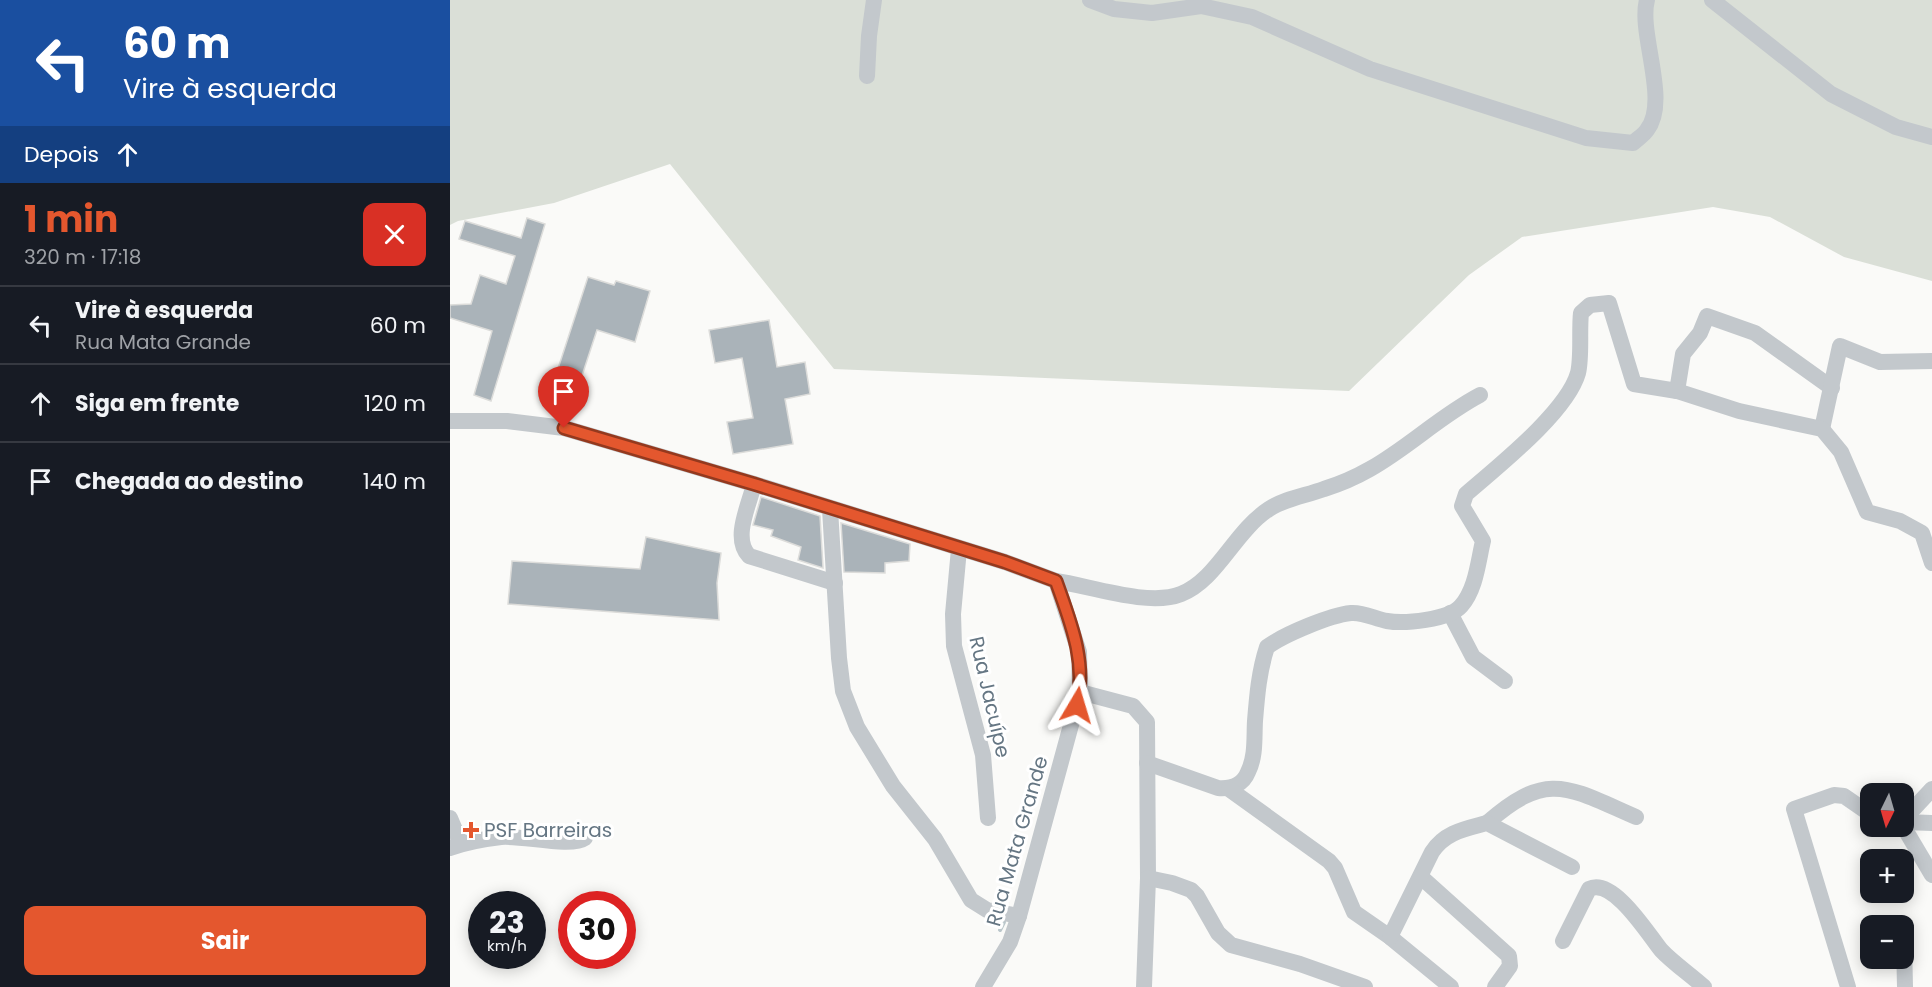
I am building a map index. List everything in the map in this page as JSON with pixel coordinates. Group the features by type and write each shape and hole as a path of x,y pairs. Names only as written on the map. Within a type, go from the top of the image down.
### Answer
{"street":[{"path":"867,76 874,0"},
{"path":"1090,0 1114,9 1152,13 1201,6 1252,16 1370,69 1586,138 1633,143 1648,129 1654,105 1654,70 1645,23 1647,0"},
{"path":"1712,0 1831,94 1896,128 1932,137"},
{"path":"1229,789 1240,783 1248,774 1254,755 1259,686 1267,647 1281,636 1351,613 1398,623 1426,620 1461,607 1471,590 1483,541 1462,506 1466,494 1527,441 1573,387 1579,370 1581,313 1590,304 1609,303 1634,384 1677,391 1739,411 1822,429 1849,466 1867,512 1900,521 1922,533 1929,542 1932,563"},
{"path":"1677,391 1683,354 1700,333 1707,316 1755,333 1832,388"},
{"path":"1822,429 1840,346 1880,362 1932,361"},
{"path":"450,421 507,421 564,428 754,484 1056,581 1142,597 1163,598 1180,594 1196,586 1210,574 1239,535 1270,509 1288,500 1334,486 1371,468 1443,416 1480,395"},
{"path":"754,484 741,535 744,550 749,556 835,583"},
{"path":"830,509 838,658 843,691 857,727 903,801 935,839 971,900 987,910 1019,916"},
{"name":"Rua Jacuípe","path":"959,549 953,614 954,646 983,755 988,818"},
{"name":"Rua Mata Grande","path":"983,987 1010,942 1019,916 1080,692 1078,652 1056,581"},
{"path":"1450,613 1473,657 1504,681"},
{"path":"1080,692 1133,706 1147,722 1148,870 1144,987"},
{"path":"1147,762 1229,789 1329,861 1335,868 1354,912 1390,937 1451,987"},
{"path":"1390,937 1438,842 1451,833 1487,823 1519,797 1539,790 1560,788 1582,794 1636,817"},
{"path":"1914,810 1932,789"},
{"path":"1848,987 1794,809 1834,795 1844,796 1860,807"},
{"path":"450,818 456,846 502,837 537,838 573,843 585,838"},
{"path":"1914,822 1932,823"},
{"path":"1487,823 1572,867"},
{"path":"1910,837 1932,875"},
{"path":"1148,870 1191,890 1197,896 1218,933 1231,945 1300,964 1365,987"},
{"path":"1421,877 1509,956 1510,966 1495,987"},
{"path":"1563,941 1589,889 1597,888 1618,897 1662,951 1704,987"},
{"path":"1905,969 1905,987"}],"shaded area":[{"path":"450,0 1932,0 1932,281 1844,257 1770,217 1713,207 1522,237 1469,275 1349,391 834,369 670,164 554,203 458,221 450,225"}],"building":[{"path":"527,218 545,224 491,401 474,395 492,331 450,318 450,305 471,304 480,275 506,284 515,256 459,239 465,221 521,238"},
{"path":"588,277 614,285 616,281 650,291 635,342 597,330 574,400 550,393"},
{"path":"769,320 777,367 805,362 810,394 785,399 793,444 733,454 727,422 753,418 742,358 715,363 709,330"},
{"path":"761,497 820,516 823,568 798,560 801,547 771,536 773,530 753,525"},
{"path":"841,523 910,544 909,561 885,563 885,573 844,572"},
{"path":"646,537 721,553 717,583 719,620 508,604 512,561 640,569"}],"waterway":[{"path":"1000,930 1004,922"}],"place":[{"name":"PSF Barreiras","path":"471,830"}],"route":[{"path":"564,428 1005,562 1056,581 1075,634 1080,671 1080,692 1077,705"}]}
